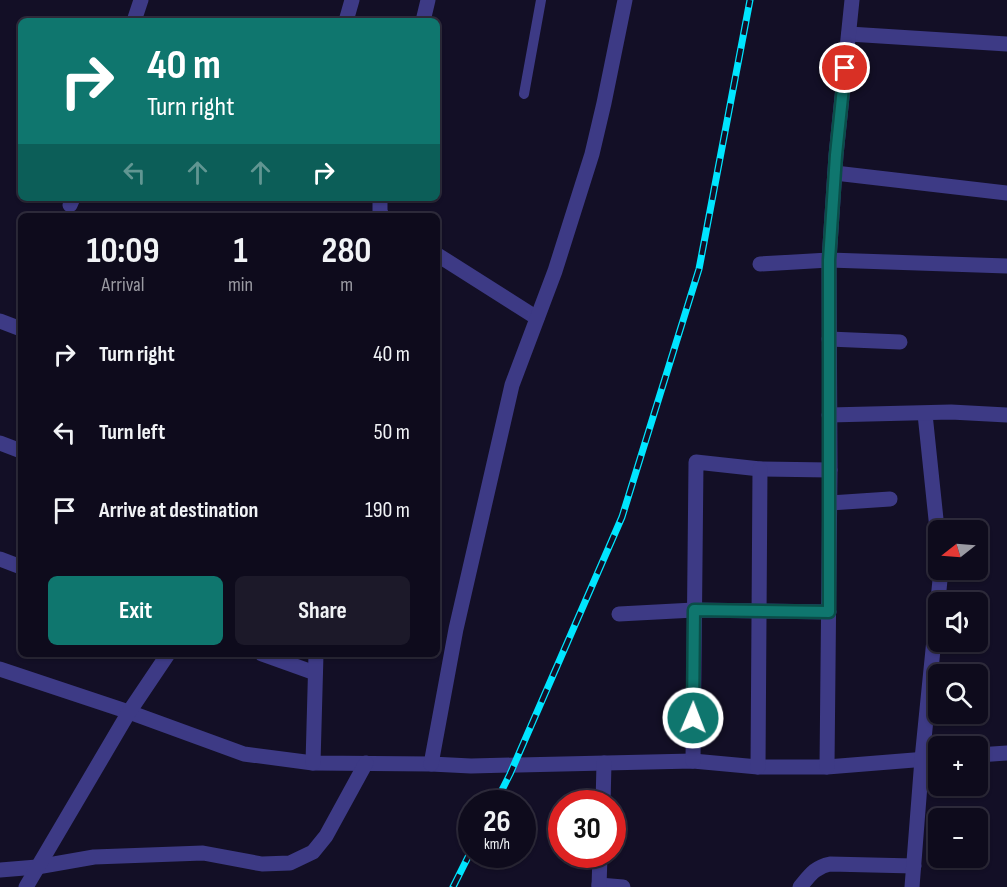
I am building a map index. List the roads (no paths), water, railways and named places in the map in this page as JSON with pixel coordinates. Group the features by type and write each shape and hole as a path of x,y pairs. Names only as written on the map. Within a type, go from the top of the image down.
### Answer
{"street":[{"path":"135,18 141,0"},
{"path":"347,18 352,0"},
{"path":"424,18 428,0"},
{"path":"430,764 456,629 512,385 555,272 592,154 625,0"},
{"path":"827,767 830,503 829,260 852,0"},
{"path":"849,34 1007,45"},
{"path":"835,173 1007,193"},
{"path":"440,257 537,318"},
{"path":"760,264 829,260 1007,266"},
{"path":"0,321 18,328"},
{"path":"829,339 900,342"},
{"path":"829,415 951,412 1007,415"},
{"path":"925,414 936,520"},
{"path":"0,443 18,450"},
{"path":"693,761 696,462 760,469 830,470"},
{"path":"758,766 760,469"},
{"path":"830,503 890,499"},
{"path":"0,559 18,566"},
{"path":"912,887 940,580"},
{"path":"619,614 694,610 829,612"},
{"path":"26,887 129,712 166,657"},
{"path":"270,657 315,673"},
{"path":"313,763 316,657"},
{"path":"0,669 129,712 244,754 313,763 471,766 693,761 758,766 827,767 928,759"},
{"path":"988,754 1007,753"},
{"path":"0,870 38,867 94,857 203,853 262,864 290,862 313,852 326,836 366,764"},
{"path":"603,790 604,764"},
{"path":"800,887 819,866 830,864 914,866"},
{"path":"600,868 599,886 623,887"}],"lane":[{"path":"524,94 542,0"}],"railway":[{"path":"502,790 622,517 699,269 750,0"},
{"path":"453,887 462,868"}]}
